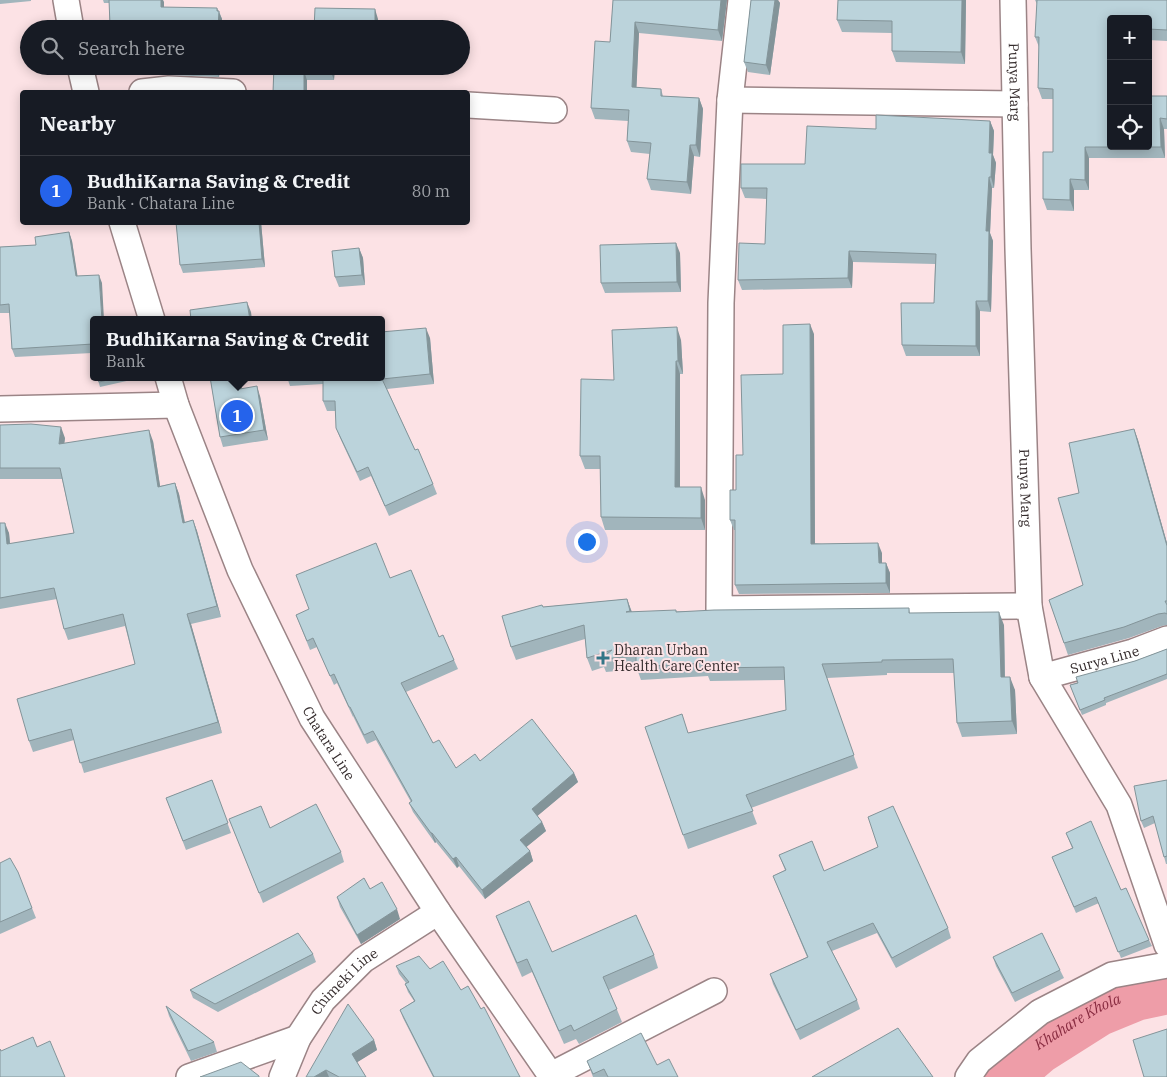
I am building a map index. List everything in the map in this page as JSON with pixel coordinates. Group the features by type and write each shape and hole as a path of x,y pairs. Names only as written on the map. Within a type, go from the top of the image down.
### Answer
{"street":[{"path":"66,0 69,20"},
{"path":"742,0 730,100 721,303 719,609 1029,606"},
{"name":"Punya Marg","path":"1013,0 1018,249 1029,606 1042,677 1120,805 1167,945"},
{"path":"82,75 86,90"},
{"path":"160,90 190,90"},
{"path":"730,100 1015,104"},
{"path":"470,105 554,110"},
{"path":"123,225 151,316"},
{"name":"Chatara Line","path":"169,381 176,405 240,570 312,718 438,912 551,1076"},
{"path":"0,409 176,405"},
{"name":"Surya Line","path":"1042,677 1133,652 1167,639"},
{"name":"Chimeki Line","path":"282,1077 298,1038 323,1000 363,960 438,912"},
{"path":"968,1077 979,1061 1040,1012 1112,975 1167,965"},
{"path":"551,1076 714,991"},
{"path":"189,1077 298,1038"}],"building":[{"path":"109,0 161,0 161,7 217,8 217,11 219,11 218,20 110,20"},
{"path":"613,0 721,0 718,30 635,22 632,87 661,89 661,96 699,98 696,145 690,145 687,182 647,179 651,143 627,141 629,110 591,108 595,41 610,42"},
{"path":"751,0 775,0 766,65 744,62"},
{"path":"838,0 962,0 961,52 892,51 892,21 837,20"},
{"path":"1037,0 1167,0 1167,30 1152,29 1152,15 1107,15 1107,147 1085,147 1085,180 1070,179 1070,200 1043,199 1043,152 1053,152 1053,89 1038,88 1039,37 1035,37"},
{"path":"315,8 375,9 375,20 314,20"},
{"path":"274,75 304,75 304,90 273,90"},
{"path":"1152,96 1167,96 1167,119 1160,118 1161,147 1152,147"},
{"path":"876,115 990,121 989,153 992,153 986,231 989,231 988,301 976,301 976,346 902,345 901,303 934,303 936,254 849,251 848,278 738,280 739,243 765,244 767,188 741,188 741,164 805,164 807,126 876,129"},
{"path":"176,225 259,225 262,259 180,265"},
{"path":"69,232 76,276 99,275 102,316 90,316 90,344 12,349 9,304 0,305 0,247 36,245 35,237"},
{"path":"676,243 677,282 601,283 600,245"},
{"path":"359,248 362,275 335,277 332,251"},
{"path":"247,302 249,316 191,316 190,310"},
{"path":"810,324 811,544 878,543 879,563 886,563 886,583 735,585 735,520 730,520 730,490 736,490 736,455 743,455 741,375 783,374 783,325"},
{"path":"677,327 675,487 701,487 701,518 601,517 600,456 580,456 581,379 614,380 612,330"},
{"path":"426,328 430,374 385,379 385,332"},
{"path":"211,381 239,381 240,389 257,386 264,430 220,437"},
{"path":"323,381 383,381 415,450 418,449 433,484 385,506 368,467 357,472 336,428 335,401 323,401"},
{"path":"31,424 61,427 59,444 149,430 158,487 175,483 183,523 193,520 217,606 187,614 218,722 80,763 71,729 29,741 17,699 135,664 123,614 64,629 54,588 0,598 0,523 5,523 7,544 74,533 60,468 0,468 0,425"},
{"path":"1134,429 1167,546 1167,601 1165,601 1167,614 1158,614 1124,627 1064,643 1049,600 1083,585 1058,498 1079,493 1069,443"},
{"path":"376,543 390,578 411,570 439,637 443,635 454,660 401,683 433,743 439,740 456,768 475,754 480,761 532,719 574,773 532,809 542,822 520,840 530,851 482,890 456,857 453,859 431,833 409,803 412,801 373,731 364,735 334,674 330,676 313,638 307,641 296,615 309,609 296,575"},
{"path":"627,599 630,611 626,612 909,608 909,613 999,612 1001,677 1010,677 1012,721 957,723 953,659 882,660 882,662 822,664 854,755 746,795 753,811 683,835 645,727 682,714 688,733 786,710 784,667 705,668 705,663 636,667 636,656 601,659 612,650 587,658 584,625 511,647 502,616 542,605 543,607"},
{"path":"1167,649 1167,674 1104,698 1105,700 1080,710 1070,685 1078,683 1076,677 1135,661"},
{"path":"212,780 228,823 183,841 166,798"},
{"path":"1167,780 1167,856 1164,857 1153,816 1141,821 1134,786"},
{"path":"316,804 341,852 259,893 229,819 261,806 270,828"},
{"path":"893,806 948,928 892,958 873,923 827,942 857,1000 796,1030 770,974 808,957 773,876 786,870 779,855 812,841 824,871 878,847 868,817"},
{"path":"1091,821 1121,890 1126,888 1149,940 1118,952 1096,897 1074,907 1052,857 1073,848 1066,833"},
{"path":"10,858 18,872 32,908 0,922 0,863"},
{"path":"364,878 370,889 382,882 397,909 357,935 337,897"},
{"path":"529,901 552,952 636,915 654,955 603,977 617,1009 574,1031 571,1025 559,1031 527,959 517,963 496,916"},
{"path":"298,933 313,954 215,1004 190,990"},
{"path":"1042,933 1060,970 1012,993 993,957"},
{"path":"419,956 430,969 443,961 461,990 468,986 481,1009 484,1007 520,1077 434,1077 400,1010 415,1001 405,984 409,982 396,966"},
{"path":"348,1004 374,1040 352,1054 366,1077 339,1077 326,1070 314,1077 306,1077"},
{"path":"166,1006 214,1042 188,1051"},
{"path":"898,1028 933,1077 812,1077"},
{"path":"1167,1029 1167,1077 1144,1077 1133,1040"},
{"path":"641,1033 657,1065 669,1059 678,1077 608,1077 604,1069 593,1074 587,1061"},
{"path":"33,1037 37,1047 50,1041 65,1077 0,1077 0,1049 1,1051"},
{"path":"241,1062 259,1077 200,1077"}],"waterway":[{"name":"Khahare Khola","path":"1000,1077 1036,1046 1096,1008 1135,992 1167,985"}],"place":[{"name":"BudhiKarna Saving & Credit","path":"237,416"},
{"name":"Dharan Urban Health Care Center","path":"603,658"}]}
